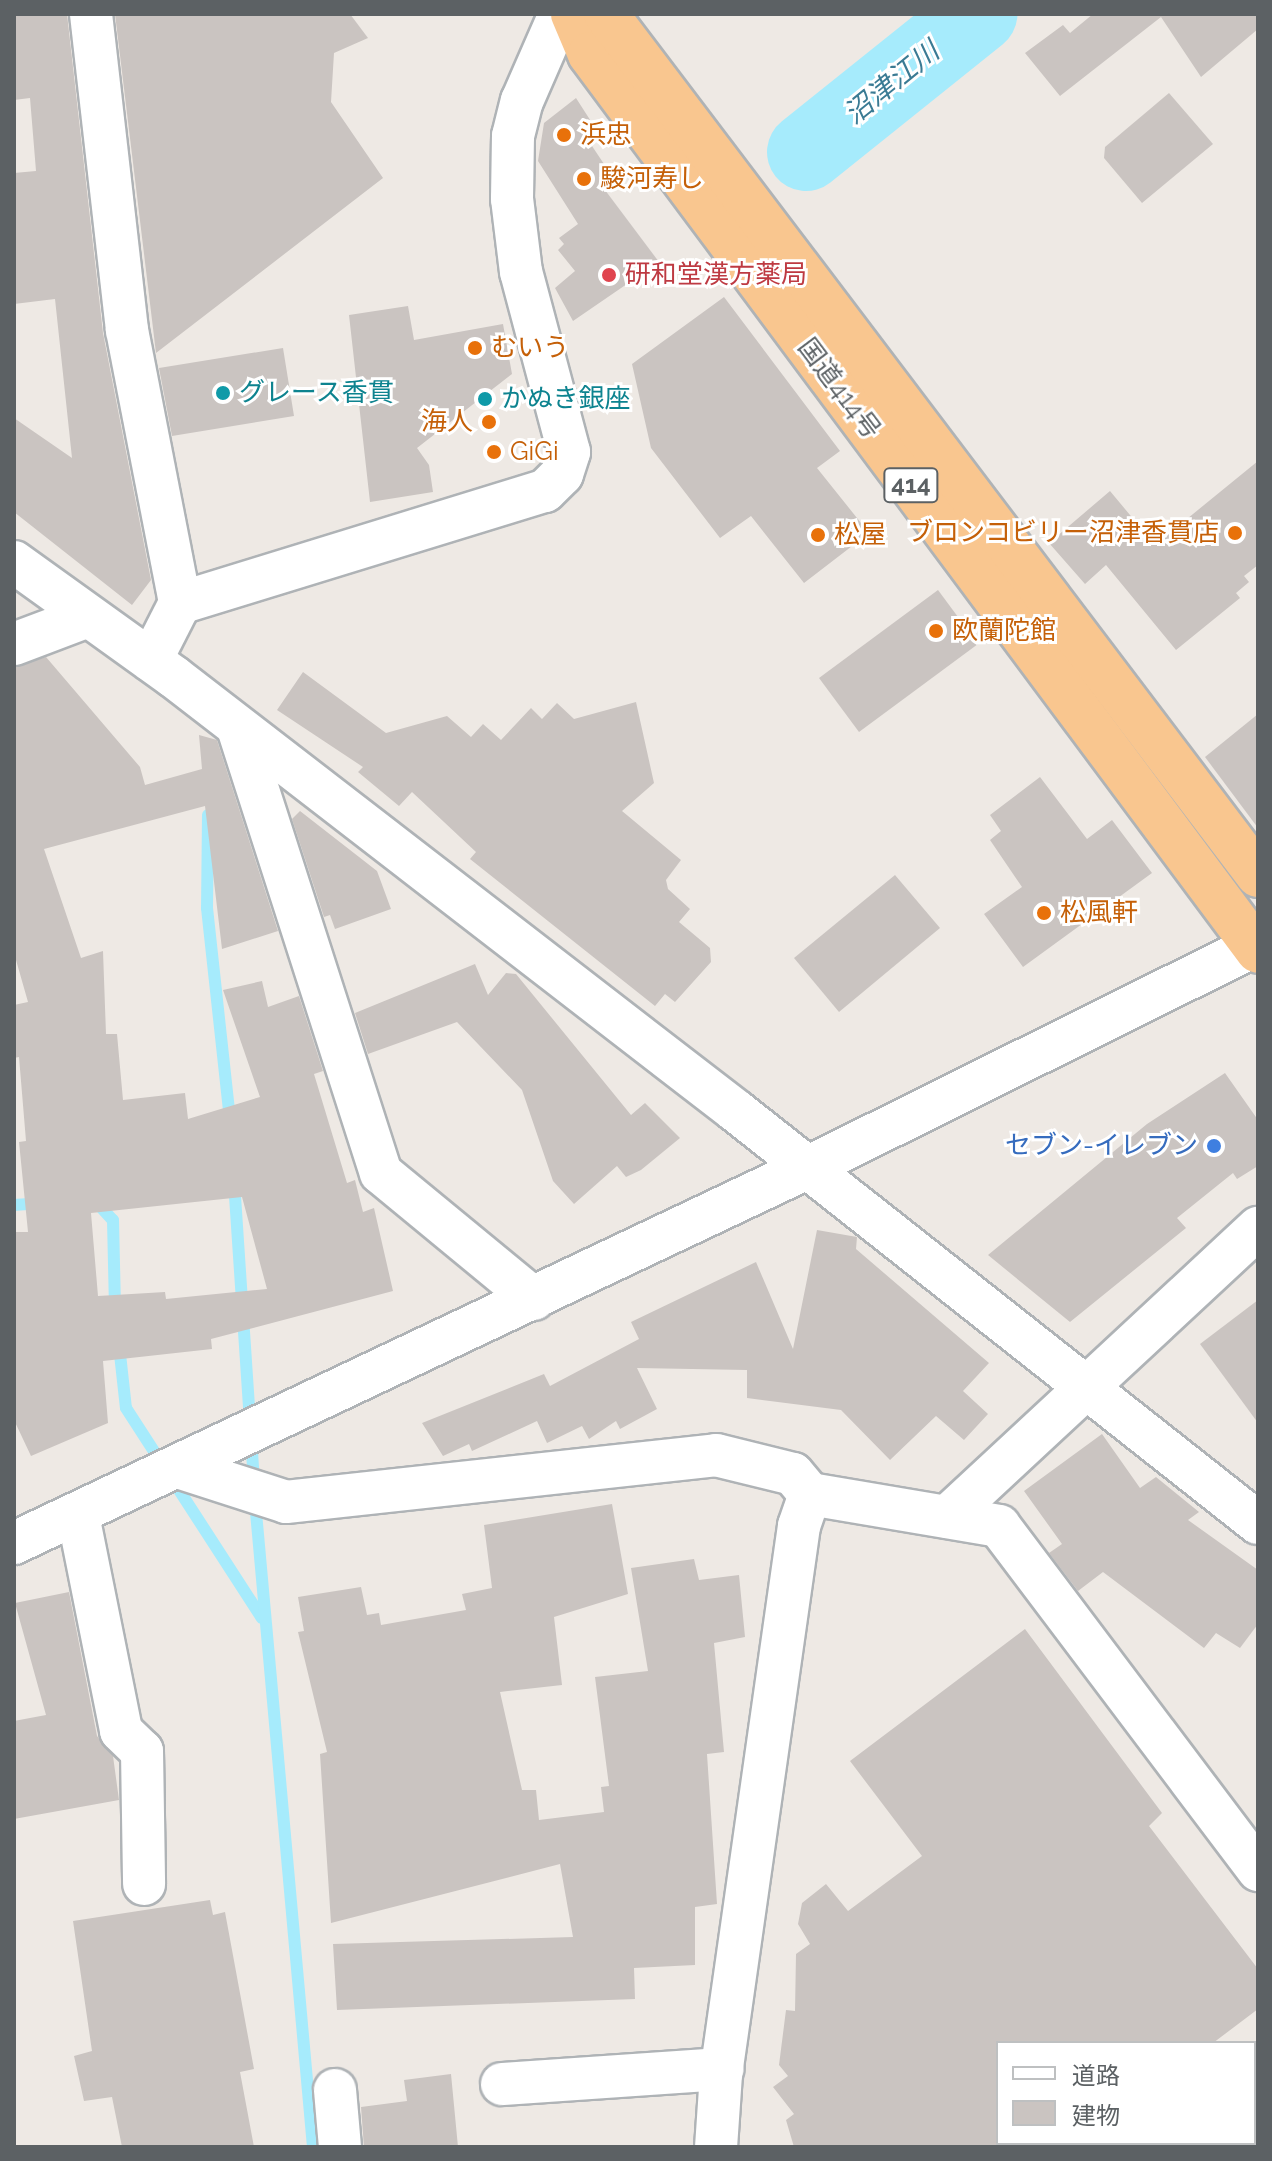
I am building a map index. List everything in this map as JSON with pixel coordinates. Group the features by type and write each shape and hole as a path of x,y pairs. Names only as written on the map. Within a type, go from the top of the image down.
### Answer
{"highway":[{"name":"国道414号","path":"573,14 590,54 1257,947"},
{"name":"国道414号","path":"606,14 1258,875"}],"street":[{"path":"91,14 127,330 180,603 151,660"},
{"path":"180,603 545,491 562,474 569,452 521,272 512,199 513,136 522,101 560,14"},
{"path":"14,562 151,660 807,1168 1258,1523"},
{"path":"14,644 88,616"},
{"path":"239,731 381,1173 534,1299"},
{"path":"14,1543 181,1468 534,1299 1257,947"},
{"path":"947,1517 1084,1386 1258,1228"},
{"path":"181,1468 286,1502 716,1455 793,1474 810,1494 999,1526 1258,1870"},
{"path":"716,2147 722,2069 799,1526 810,1494"},
{"path":"78,1515 121,1731 142,1751 144,1884"},
{"path":"502,2084 722,2069"},
{"path":"335,2090 340,2147"}],"building":[{"path":"14,14 67,14 103,333 151,580 132,605 14,512 14,418 72,458 55,299 14,304 14,173 36,171 30,98 14,100"},
{"path":"115,14 350,14 368,38 334,53 331,102 383,178 156,353"},
{"path":"1093,14 1258,14 1258,29 1201,77 1161,17 1060,96 1025,53 1063,25 1070,33"},
{"path":"1169,93 1213,144 1142,203 1104,158 1105,147"},
{"path":"576,98 594,126 584,134 614,179 602,186 659,262 573,321 555,288 575,271 558,250 564,244 559,238 578,224 538,161 544,123"},
{"path":"724,297 840,451 817,468 869,533 804,583 751,516 720,538 651,448 632,364"},
{"path":"408,306 414,340 503,324 512,374 417,448 429,465 433,492 370,502 349,315"},
{"name":"グレース香貫","path":"283,348 294,416 172,436 159,368"},
{"path":"1258,461 1258,565 1244,576 1249,582 1236,593 1240,598 1176,650 1106,565 1085,584 1049,543 1110,491 1155,545"},
{"path":"938,590 978,644 859,732 819,678"},
{"path":"46,657 140,767 145,785 202,769 199,735 217,740 278,931 222,949 205,806 44,849 81,958 103,951 106,1034 117,1034 123,1100 185,1093 188,1119 260,1097 223,990 262,981 268,1007 299,996 323,1071 314,1074 347,1183 355,1180 363,1212 374,1208 393,1291 211,1339 212,1349 103,1361 108,1423 31,1456 14,1420 14,1232 28,1232 19,1142 26,1141 19,1057 14,1058 14,1005 28,1002 14,953 14,667","holes":["242,1197 267,1289 166,1299 165,1292 98,1296 91,1213"]},
{"path":"303,672 386,733 447,716 471,737 483,724 501,740 531,708 542,719 557,703 574,719 636,702 654,783 622,811 681,860 666,880 668,889 690,909 679,922 710,948 711,962 675,1002 665,994 655,1006 470,859 476,852 412,792 399,806 358,772 363,767 277,710"},
{"path":"1258,714 1258,828 1205,757"},
{"path":"1040,777 1087,839 1112,820 1152,873 1023,967 984,914 1022,887 990,840 1001,831 990,815"},
{"path":"300,811 377,871 391,909 335,929 330,915 324,917 292,819"},
{"path":"895,875 940,928 839,1012 794,958"},
{"path":"475,964 488,995 506,973 516,974 631,1115 645,1103 680,1138 641,1170 626,1177 617,1166 574,1204 553,1181 522,1090 457,1022 368,1054 355,1013"},
{"path":"1225,1073 1258,1120 1258,1166 1237,1179 1233,1173 1177,1218 1186,1228 1070,1322 988,1255 1147,1124"},
{"path":"817,1230 857,1237 856,1249 989,1363 963,1391 988,1414 964,1440 936,1416 890,1460 841,1410 747,1398 747,1370 637,1368 657,1409 620,1429 616,1421 589,1439 582,1426 547,1443 537,1421 472,1451 469,1444 443,1456 422,1423 544,1374 550,1386 639,1339 631,1322 756,1262 793,1349"},
{"path":"1258,1300 1258,1423 1200,1344"},
{"path":"1102,1434 1140,1488 1156,1477 1199,1512 1188,1520 1258,1570 1258,1624 1240,1648 1216,1633 1204,1648 1103,1572 1078,1591 1049,1553 1062,1544 1024,1491"},
{"path":"612,1504 628,1594 554,1617 562,1685 500,1692 522,1790 536,1790 539,1820 604,1812 601,1787 609,1786 595,1677 648,1671 631,1568 694,1559 699,1580 739,1575 745,1637 714,1643 724,1752 707,1754 717,1904 695,1907 695,1965 634,1968 635,1999 337,2010 333,1944 573,1937 560,1864 331,1923 320,1754 327,1752 298,1632 304,1631 298,1597 361,1587 367,1615 379,1613 381,1625 466,1610 462,1594 492,1588 484,1525"},
{"path":"69,1592 97,1736 113,1756 119,1800 14,1819 14,1721 46,1715 15,1603"},
{"path":"1025,1629 1162,1813 1149,1826 1258,1969 1258,2009 1216,2041 996,2041 998,2147 794,2147 786,2120 794,2114 773,2087 788,2076 779,2065 786,2010 795,2011 796,1954 810,1944 798,1924 802,1903 826,1884 848,1911 922,1856 850,1761"},
{"path":"210,1900 213,1915 225,1912 254,2069 240,2072 254,2147 122,2147 112,2097 84,2101 74,2056 92,2051 73,1921"},
{"path":"451,2074 458,2147 364,2147 361,2107 407,2101 404,2080"}],"waterway":[{"name":"沼津江川","path":"806,152 978,14"},
{"path":"208,815 207,908 230,1119"},
{"path":"234,1181 254,1482"},
{"path":"96,1202 113,1220 115,1311"},
{"path":"14,1205 41,1203"},
{"path":"119,1345 126,1408 262,1618"},
{"path":"255,1501 313,2147"}],"place":[{"name":"浜忠","path":"564,135"},
{"name":"駿河寿し","path":"584,179"},
{"name":"研和堂漢方薬局","path":"609,275"},
{"name":"むいう","path":"475,348"},
{"name":"グレース香貫","path":"223,393"},
{"name":"かぬき銀座","path":"485,399"},
{"name":"海人","path":"489,422"},
{"name":"GiGi","path":"494,452"},
{"name":"ブロンコビリー沼津香貫店","path":"1235,533"},
{"name":"松屋","path":"818,535"},
{"name":"欧蘭陀館","path":"936,631"},
{"name":"松風軒","path":"1044,913"},
{"name":"セブン-イレブン","path":"1214,1146"}]}
